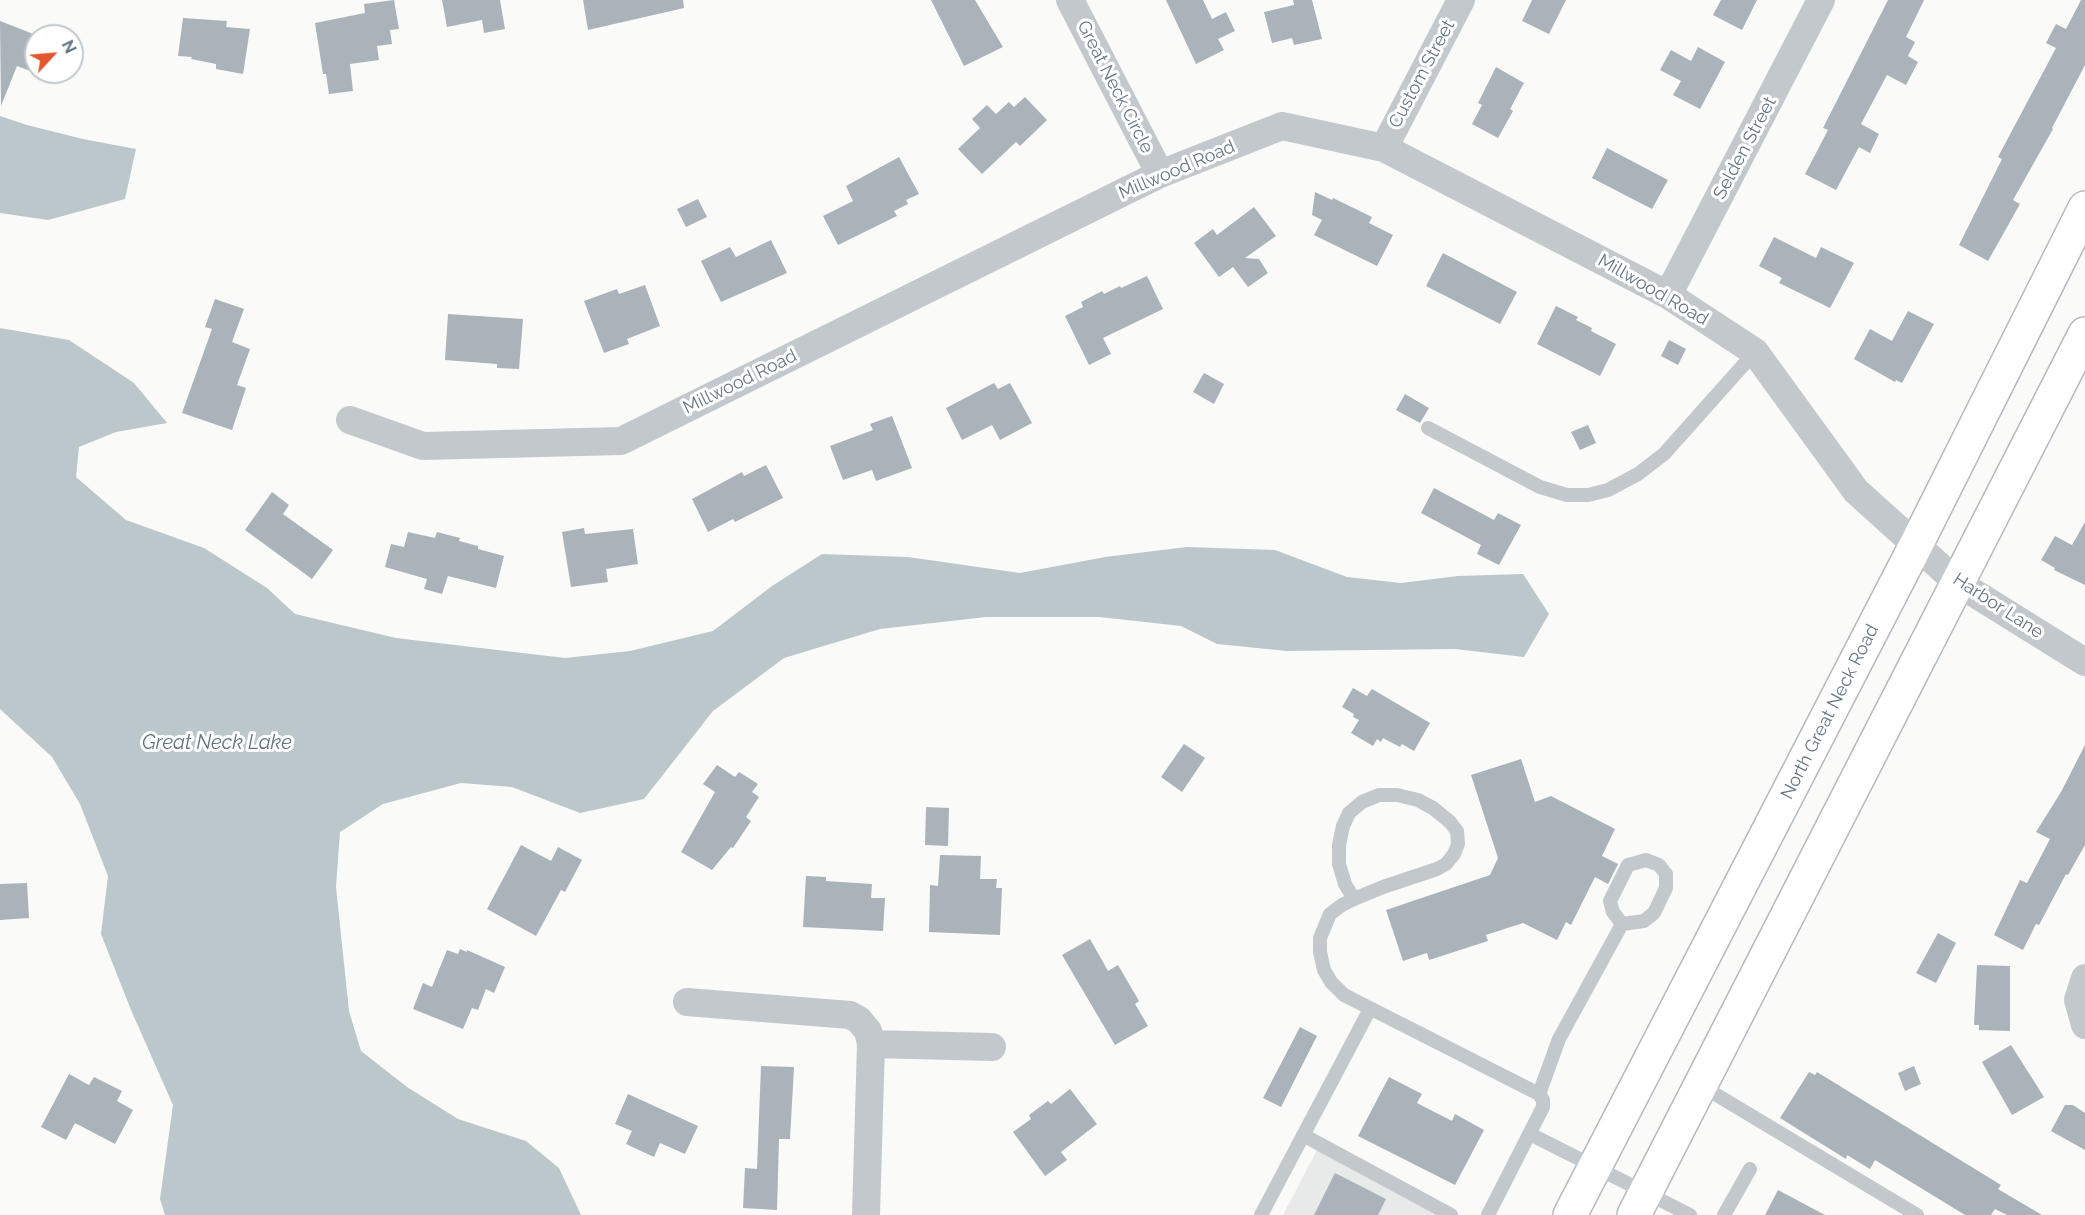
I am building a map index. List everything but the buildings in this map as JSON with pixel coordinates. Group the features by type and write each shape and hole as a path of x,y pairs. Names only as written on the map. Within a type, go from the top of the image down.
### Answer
{"main road":[{"name":"North Great Neck Road","path":"1570,1215 1916,545 2085,208"},
{"path":"1640,1204 2085,334"}],"street":[{"name":"Great Neck Circle","path":"1070,0 1160,174"},
{"name":"Custom Street","path":"1384,148 1461,0"},
{"name":"Selden Street","path":"1668,295 1821,0"},
{"name":"Millwood Road","path":"350,420 423,446 621,441 1160,174 1282,126 1384,148 1668,295 1755,352 1856,491 1916,545"},
{"name":"Harbor Lane","path":"1916,545 1958,582 2085,662"},
{"path":"2085,978 2078,1000 2085,1025"},
{"path":"687,1002 850,1015 859,1020 868,1031 871,1044 866,1215"},
{"path":"871,1044 992,1047"}],"lane":[{"path":"1428,428 1540,487 1567,495 1588,495 1608,490 1638,474 1664,454 1755,352"},
{"path":"1354,899 1345,884 1339,864 1339,845 1349,813 1362,802 1378,795 1397,795 1418,800 1433,808 1457,831 1458,844 1446,864 1342,904 1330,914 1320,938 1320,952 1324,970 1331,982 1344,995 1539,1094 1543,1100 1543,1107 1488,1215"},
{"path":"1646,860 1659,865 1666,874 1666,888 1654,913 1644,921 1622,924 1613,912 1610,901 1628,865 1646,860"},
{"path":"1539,1094 1559,1039 1622,924"},
{"path":"1261,1215 1370,1009"},
{"path":"1700,1085 1917,1215"},
{"path":"1530,1134 1596,1166 1640,1204 1690,1215"},
{"path":"1303,1135 1451,1215"},
{"path":"1724,1215 1750,1169"}],"shaded area":[{"path":"1318,1148 1438,1215 1283,1215"}],"water":[{"path":"0,116 83,139 136,149 125,199 48,220 0,213"},
{"name":"Great Neck Lake","path":"0,328 69,340 134,383 167,423 116,432 79,447 76,477 126,520 204,548 267,588 295,614 396,638 565,658 630,651 713,631 772,586 822,554 908,557 1020,573 1105,557 1187,547 1275,550 1347,577 1401,583 1458,576 1523,574 1549,614 1524,657 1455,649 1287,651 1217,644 1181,626 1099,617 986,617 880,629 784,658 713,711 644,799 580,813 512,787 461,783 383,804 340,832 336,887 349,1011 361,1051 407,1087 458,1119 526,1141 559,1168 581,1215 165,1215 160,1199 173,1105 131,1010 101,934 108,876 80,804 52,757 0,709"}]}
